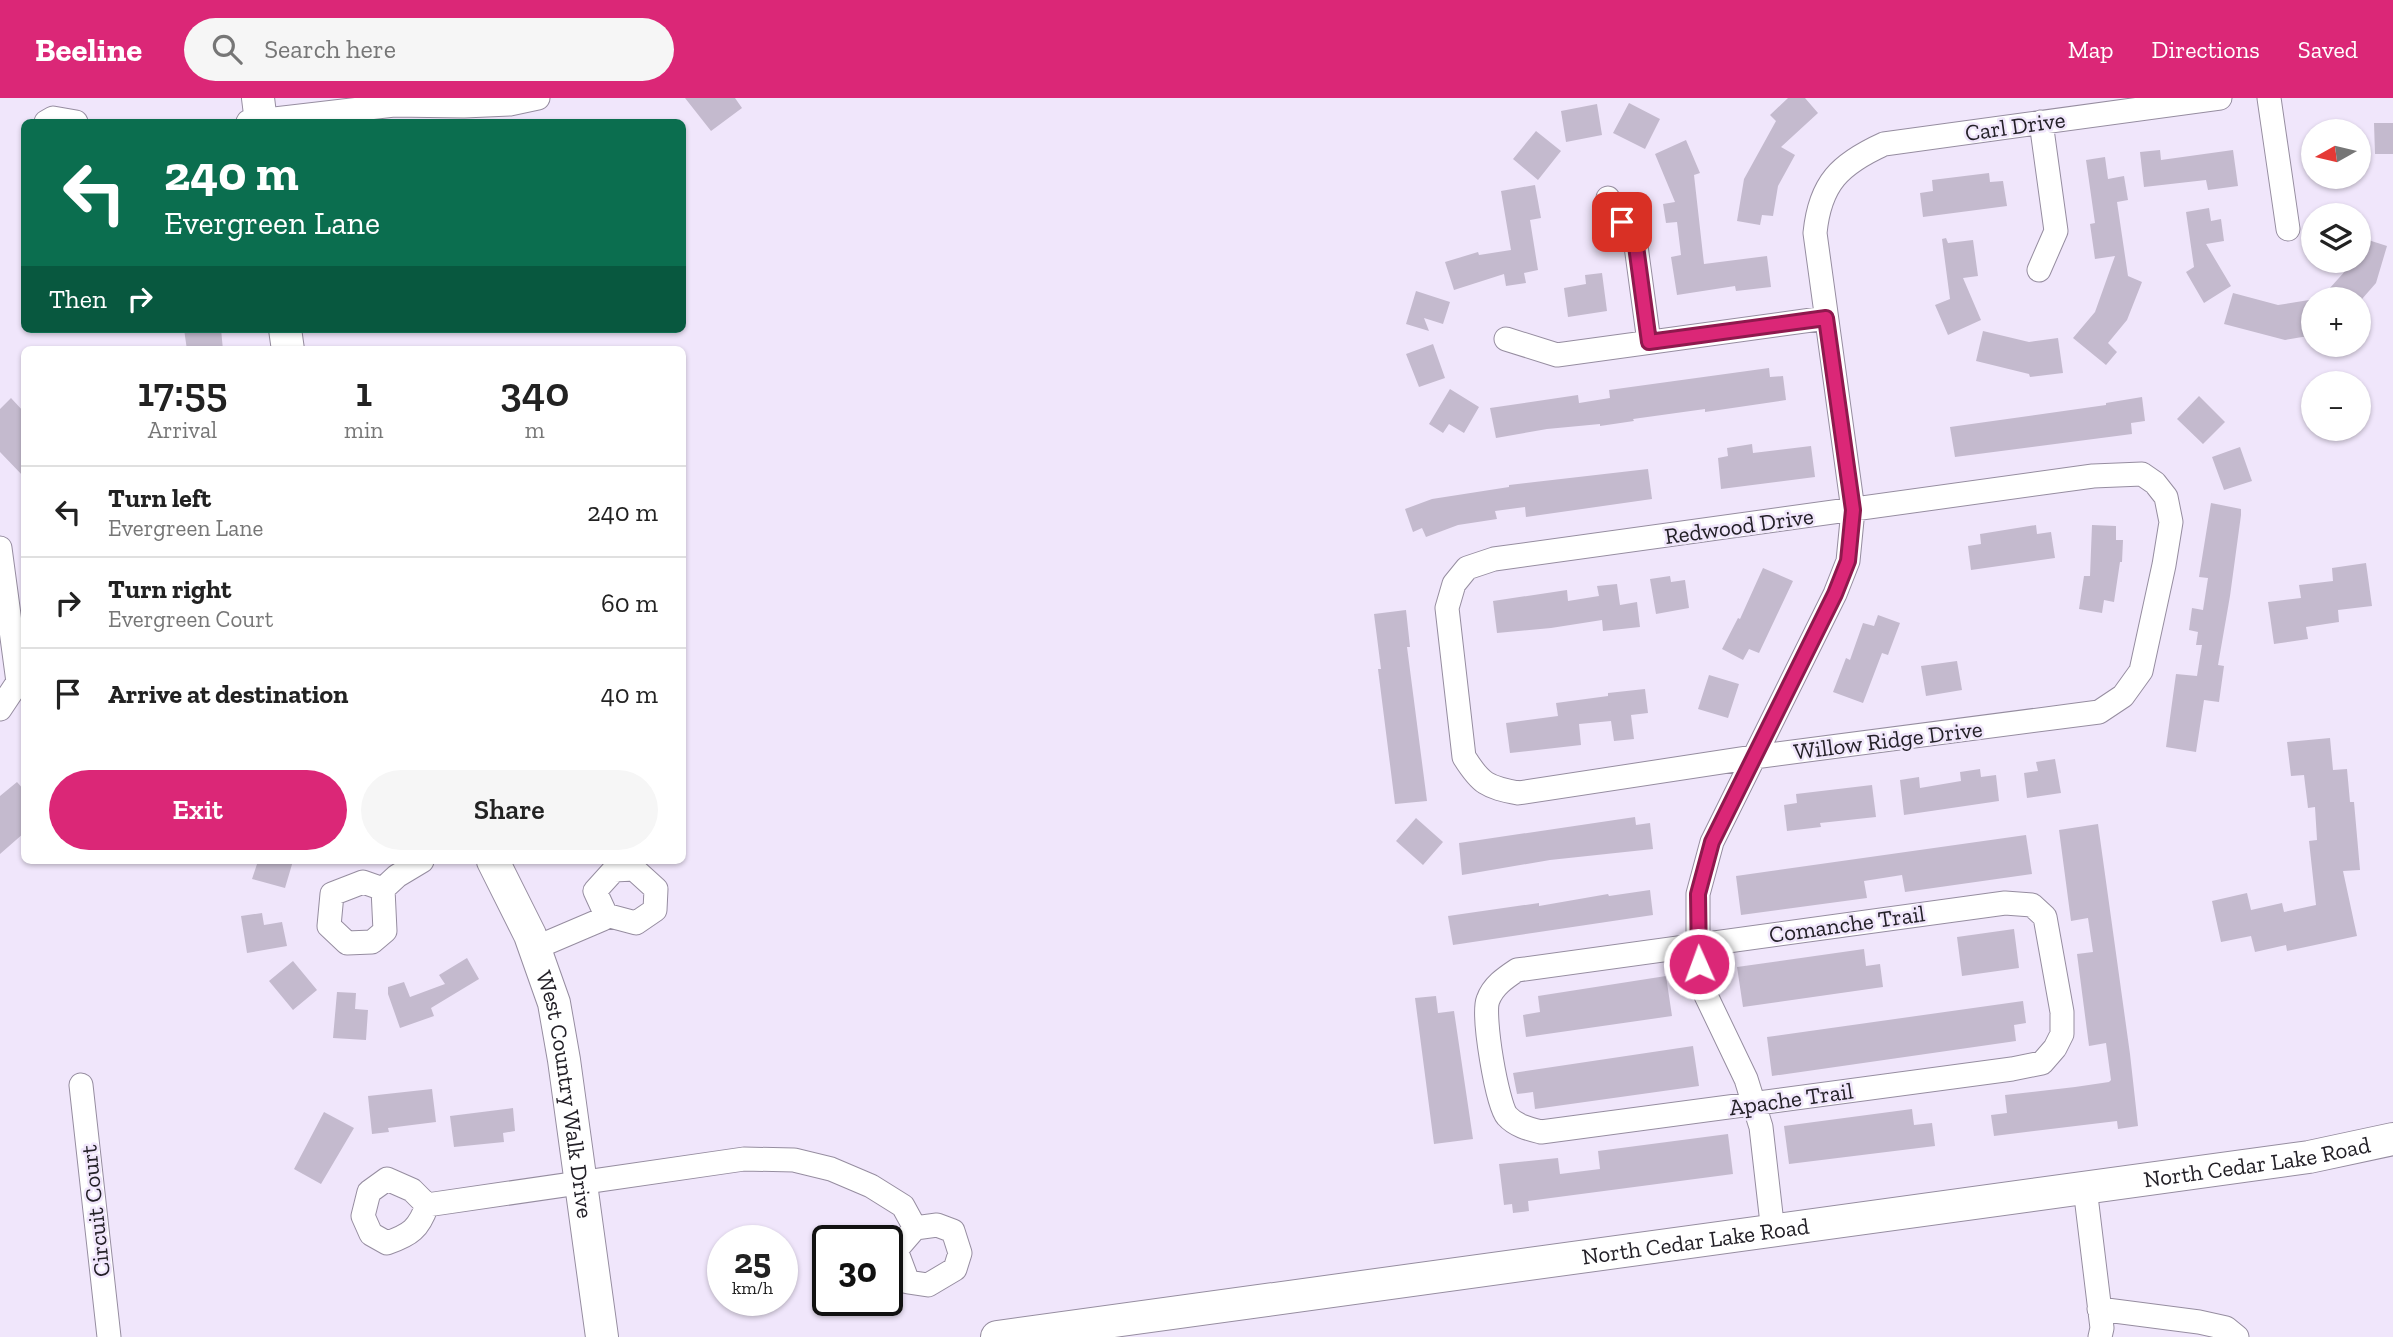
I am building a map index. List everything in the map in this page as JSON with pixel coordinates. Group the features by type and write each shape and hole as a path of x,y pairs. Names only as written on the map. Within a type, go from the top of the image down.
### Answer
{"main road":[{"name":"West Country Walk Drive","path":"494,864 535,948 554,1003 602,1337"},
{"name":"North Cedar Lake Road","path":"997,1337 2309,1157 2393,1139"}],"street":[{"path":"257,116 394,105 510,104 538,98"},
{"name":"Carl Drive","path":"1826,318 1815,233 1818,209 1832,181 1854,158 1884,144 2220,98"},
{"path":"2269,98 2288,229"},
{"path":"2039,270 2056,230 2041,122"},
{"path":"1608,198 1636,246 1649,342"},
{"path":"1506,339 1557,355 1826,318 1853,510 1848,561 1835,594 1712,842 1698,894 1700,982 1746,1079 1760,1128 1773,1232"},
{"name":"Redwood Drive","path":"1474,773 1464,757 1447,608 1454,584 1466,568 1494,559 2093,476 2142,474 2155,483 2166,497 2171,522 2164,565 2141,671 2123,696 2099,712"},
{"path":"0,548 18,682 0,709"},
{"name":"Willow Ridge Drive","path":"1474,773 1491,788 1518,793 1754,757 2099,712"},
{"path":"383,889 397,876 417,864"},
{"name":"Comanche Trail","path":"1521,1127 1507,1116 1500,1103 1487,1025 1487,1002 1499,982 1517,970 2005,902 2032,905 2045,917 2062,1012 2062,1034 2055,1048"},
{"path":"535,948 603,919 606,915"},
{"name":"Apache Trail","path":"1521,1127 1541,1132 2012,1069 2042,1063 2055,1048"},
{"name":"Circuit Court","path":"81,1085 109,1337"},
{"path":"427,1205 744,1159 794,1160 831,1169 871,1186 902,1206 915,1228"},
{"path":"2085,1188 2102,1328 2100,1337"},
{"path":"2099,1309 2199,1322 2225,1328 2237,1337"}],"building":[{"path":"685,98 735,98 742,108 711,131"},
{"path":"1788,98 1805,98 1818,113 1781,147 1795,155 1778,186 1773,216 1762,215 1760,225 1737,221 1744,179 1776,121 1770,115"},
{"path":"1629,103 1660,119 1645,149 1613,133"},
{"path":"1597,104 1602,135 1566,142 1561,111"},
{"path":"2374,123 2393,123 2393,154 2375,154"},
{"path":"1536,131 1561,151 1538,180 1513,159"},
{"path":"1686,140 1700,173 1694,175 1704,264 1767,256 1771,287 1736,291 1735,286 1677,295 1671,257 1681,255 1677,222 1666,223 1663,204 1675,202 1655,154"},
{"path":"2160,150 2161,160 2233,150 2238,186 2208,190 2206,180 2144,187 2140,152"},
{"path":"2105,157 2108,179 2124,176 2128,200 2117,202 2128,276 2142,282 2127,320 2108,343 2117,352 2106,365 2073,338 2095,312 2115,256 2095,259 2090,224 2095,223 2086,160"},
{"path":"1989,173 1990,182 2003,181 2007,206 1923,217 1920,193 1933,191 1932,180"},
{"path":"1535,185 1541,218 1530,220 1538,270 1524,273 1526,283 1506,286 1504,274 1454,290 1445,262 1478,252 1479,255 1511,250 1501,191"},
{"path":"2209,208 2211,221 2221,219 2224,241 2206,244 2231,286 2204,303 2186,272 2194,267 2186,212"},
{"path":"1946,238 1948,243 1973,240 1978,276 1963,278 1981,320 1948,335 1935,305 1950,299 1942,239"},
{"path":"2371,241 2387,246 2376,283 2371,289 2331,287 2343,273 2371,273"},
{"path":"1602,273 1607,311 1568,317 1564,288 1586,284 1585,275"},
{"path":"1416,291 1450,302 1443,324 1424,318 1429,331 1406,324"},
{"path":"2233,293 2278,305 2301,301 2301,337 2285,340 2224,324"},
{"path":"1983,331 2029,342 2058,338 2063,373 2030,377 2029,374 1976,361"},
{"path":"185,333 221,333 223,346 186,346"},
{"path":"1433,344 1445,378 1419,387 1406,354"},
{"path":"1769,368 1770,377 1783,376 1786,400 1633,419 1634,421 1600,426 1547,429 1496,438 1490,408 1578,395 1579,403 1610,398 1609,390"},
{"path":"1450,389 1479,407 1464,433 1449,424 1443,433 1429,424"},
{"path":"2199,396 2225,422 2203,444 2177,419"},
{"path":"2142,397 2145,421 2131,423 2132,434 1955,457 1950,427 2106,405"},
{"path":"11,398 21,409 21,474 0,452 0,409"},
{"path":"1752,444 1753,453 1811,446 1815,477 1721,489 1718,458 1728,456 1727,448"},
{"path":"2240,447 2252,481 2224,490 2212,457"},
{"path":"1648,469 1652,499 1526,517 1525,507 1495,511 1497,519 1458,525 1426,537 1422,528 1413,532 1405,509 1432,499 1509,485"},
{"path":"2211,503 2241,509 2241,515 2218,665 2224,666 2219,702 2204,700 2196,752 2166,747 2176,674 2197,676 2202,645 2196,645 2198,632 2189,630 2192,608 2203,610 2208,578 2199,577"},
{"path":"2036,525 2037,534 2051,532 2055,558 1971,570 1968,546 1981,544 1980,534"},
{"path":"2092,525 2116,526 2116,540 2123,540 2122,562 2114,602 2104,600 2102,613 2079,609 2084,576 2090,576"},
{"path":"2366,563 2372,606 2338,610 2339,622 2306,627 2308,639 2274,644 2268,602 2301,598 2299,585 2333,581 2332,568"},
{"path":"1763,568 1793,581 1759,653 1749,649 1743,660 1722,649 1738,618 1740,619"},
{"path":"1670,576 1671,582 1685,580 1689,608 1656,614 1650,579"},
{"path":"1617,584 1620,605 1637,602 1640,627 1603,631 1602,620 1497,633 1493,601 1567,590 1568,601 1599,596 1597,586"},
{"path":"1406,610 1410,647 1407,647 1427,801 1395,804 1374,614"},
{"path":"1878,615 1900,623 1888,655 1882,653 1863,703 1833,692 1846,658 1850,660 1863,623 1874,626"},
{"path":"1957,661 1962,690 1926,696 1921,666"},
{"path":"1709,675 1739,684 1728,718 1698,709"},
{"path":"1645,689 1648,713 1631,715 1634,739 1614,741 1611,721 1579,724 1581,745 1510,753 1506,723 1558,716 1556,703"},
{"path":"2330,738 2333,770 2347,769 2350,802 2354,802 2360,870 2343,871 2357,936 2287,951 2286,945 2255,952 2251,936 2221,942 2212,901 2247,893 2251,910 2282,903 2284,912 2316,905 2309,841 2317,840 2315,807 2308,808 2304,775 2291,776 2287,742"},
{"path":"2055,759 2061,793 2027,798 2024,773 2038,771 2036,762"},
{"path":"1980,769 1981,777 1996,775 1999,801 1904,815 1900,780 1919,777 1920,788 1961,781 1960,772"},
{"path":"17,782 21,787 21,836 0,854 0,796"},
{"path":"1872,785 1876,817 1820,823 1821,827 1787,831 1784,805 1797,803 1796,794"},
{"path":"1635,817 1636,825 1650,823 1653,849 1550,860 1462,875 1459,843"},
{"path":"1416,818 1443,842 1423,865 1396,841"},
{"path":"2098,824 2138,1126 2118,1129 2117,1121 1994,1136 1991,1115 2007,1113 2005,1095 2111,1080 2106,1043 2089,1046 2077,954 2093,952 2088,918 2071,921 2059,830"},
{"path":"2026,835 2032,874 1905,892 1902,875 1864,881 1867,898 1741,915 1736,876"},
{"path":"257,864 292,864 285,888 252,879"},
{"path":"1650,890 1653,915 1453,945 1448,916"},
{"path":"262,913 264,925 282,922 287,946 247,953 241,916"},
{"path":"2014,929 2019,968 1962,976 1957,937"},
{"path":"1864,949 1866,966 1880,964 1883,987 1743,1007 1737,967"},
{"path":"467,958 479,979 431,1008 434,1016 400,1028 388,987 404,982 410,997 445,984 439,975"},
{"path":"293,961 317,990 293,1010 269,981"},
{"path":"1666,976 1672,1016 1526,1037 1523,1015 1540,1012 1538,996"},
{"path":"337,992 356,993 355,1009 368,1010 366,1040 333,1038"},
{"path":"1436,996 1438,1013 1454,1011 1473,1139 1434,1144 1415,998"},
{"path":"2023,1001 2026,1023 2014,1025 2016,1041 1772,1076 1767,1037"},
{"path":"1693,1046 1699,1086 1535,1109 1533,1092 1517,1094 1513,1073"},
{"path":"432,1089 436,1122 388,1128 389,1132 372,1134 368,1096"},
{"path":"513,1108 515,1131 503,1133 504,1142 454,1147 450,1116"},
{"path":"1912,1109 1914,1125 1932,1123 1935,1146 1789,1164 1784,1126"},
{"path":"324,1112 354,1128 321,1184 294,1169"},
{"path":"1728,1134 1733,1174 1528,1201 1529,1211 1513,1213 1512,1204 1504,1205 1499,1164 1558,1158 1560,1174 1600,1169 1598,1151"}],"route":[{"path":"1622,222 1636,246 1649,342 1826,318 1853,510 1848,561 1835,594 1712,842 1698,894 1699,964"}]}
